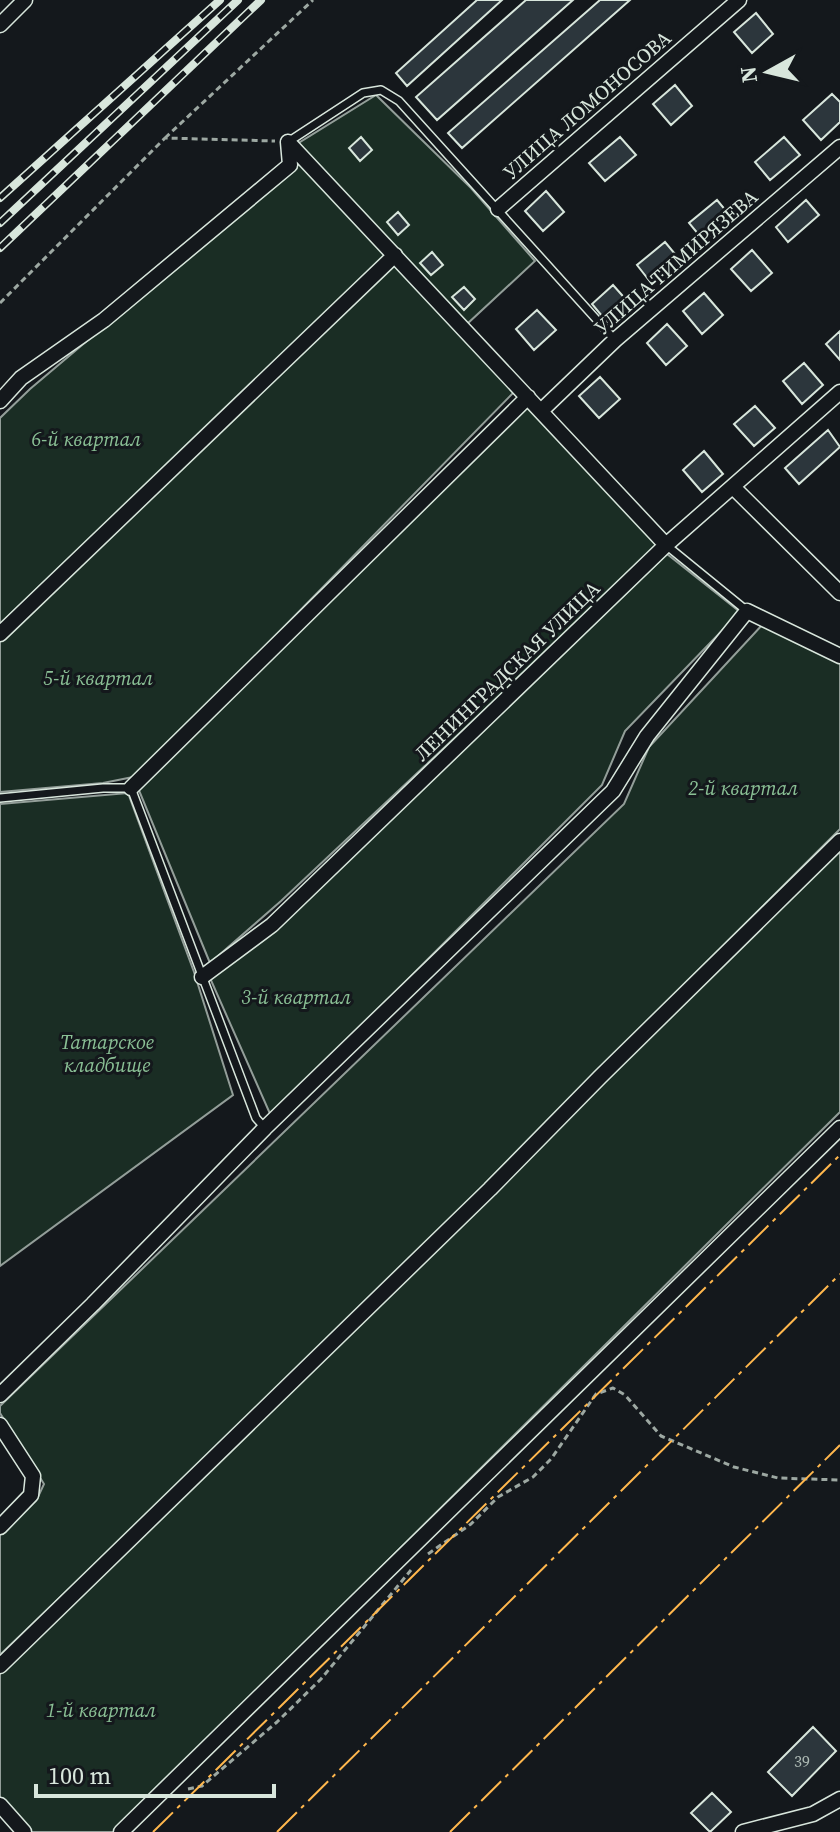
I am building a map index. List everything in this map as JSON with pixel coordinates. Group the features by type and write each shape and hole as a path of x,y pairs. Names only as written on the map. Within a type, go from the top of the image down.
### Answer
{"street":[{"path":"0,25 25,0"},
{"name":"УЛИЦА ЛОМОНОСОВА","path":"498,209 739,0"},
{"path":"288,142 666,545"},
{"path":"0,401 21,378 104,320 290,165 288,142"},
{"name":"УЛИЦА ТИМИРЯЗЕВА","path":"542,410 615,340 840,147"},
{"path":"0,634 395,255"},
{"name":"ЛЕНИНГРАДСКАЯ УЛИЦА","path":"202,977 272,925 666,545 840,392"},
{"path":"131,788 528,397"},
{"path":"733,487 840,593"},
{"path":"0,1395 265,1128 613,791 647,736 747,611 840,656"},
{"path":"0,1666 490,1189 840,841"},
{"path":"121,1832 840,1128"},
{"path":"0,1425 33,1476 31,1495 0,1527"},
{"path":"743,1832 813,1814 840,1799"},
{"path":"0,1805 24,1832"}],"lane":[{"path":"288,142 363,93 381,90 399,101 615,340"},
{"path":"666,545 747,611"},
{"path":"0,798 131,788 256,1118 265,1128"}],"path":[{"path":"0,303 165,138 313,0"},
{"path":"165,138 288,142"},
{"path":"426,1556 471,1524 498,1497 533,1477 551,1459 596,1394 613,1388 625,1395 661,1436 734,1467 778,1478 840,1480"},
{"path":"169,1785 188,1789 202,1786 277,1722 321,1679 414,1565"}],"green space":[{"path":"376,95 471,188 535,261 467,324 297,144"},
{"name":"6-й квартал","path":"299,162 387,255 0,624 0,418 30,389"},
{"name":"5-й квартал","path":"392,263 516,390 138,776 103,783 0,792 0,637"},
{"path":"527,405 660,545 281,901 210,963 138,788"},
{"name":"3-й квартал","path":"667,554 740,612 625,731 602,785 271,1116 210,978 277,928"},
{"name":"2-й квартал","path":"763,624 840,661 840,829 354,1315 0,1655 0,1535 38,1497 44,1484 0,1413 0,1406 624,804 649,747"},
{"name":"Татарское кладбище","path":"128,793 194,972 233,1095 0,1266 0,804"},
{"name":"1-й квартал","path":"840,844 840,1112 114,1832 31,1832 0,1797 0,1673 361,1321"}],"building":[{"path":"477,0 502,0 407,86 396,73"},
{"path":"526,0 573,0 437,120 416,97"},
{"path":"600,0 630,0 462,148 448,133"},
{"path":"756,13 773,34 752,53 734,32"},
{"path":"675,85 692,106 671,125 653,104"},
{"path":"832,94 840,102 840,122 821,140 803,120"},
{"path":"361,137 372,150 360,161 349,148"},
{"path":"620,137 636,155 605,181 589,163"},
{"path":"784,137 800,155 770,180 755,162"},
{"path":"546,191 564,212 543,231 525,211"},
{"path":"717,200 732,218 704,241 689,223"},
{"path":"806,200 819,215 788,242 776,227"},
{"path":"398,212 409,225 398,235 387,222"},
{"path":"665,242 680,260 652,284 637,265"},
{"path":"752,250 772,273 751,291 731,269"},
{"path":"432,252 443,265 431,275 420,263"},
{"path":"613,285 629,303 607,322 592,304"},
{"path":"464,287 475,299 464,310 452,297"},
{"path":"704,293 723,315 702,334 683,311"},
{"path":"537,310 556,330 534,350 516,329"},
{"path":"667,324 687,346 666,365 647,343"},
{"path":"840,331 840,360 826,344"},
{"path":"804,363 823,385 802,404 783,381"},
{"path":"600,377 620,399 599,418 579,396"},
{"path":"755,406 775,428 754,446 734,424"},
{"path":"828,430 840,447 799,484 785,468"},
{"path":"704,451 723,474 702,492 683,470"},
{"path":"813,1727 836,1751 792,1796 768,1772"},
{"path":"712,1793 731,1812 710,1832 691,1813"}],"railway":[{"path":"0,198 220,0"},
{"path":"0,223 238,0"},
{"path":"0,248 261,0"}],"power":[{"path":"153,1832 840,1155"},
{"path":"277,1832 840,1274"},
{"path":"450,1832 840,1445"}]}
